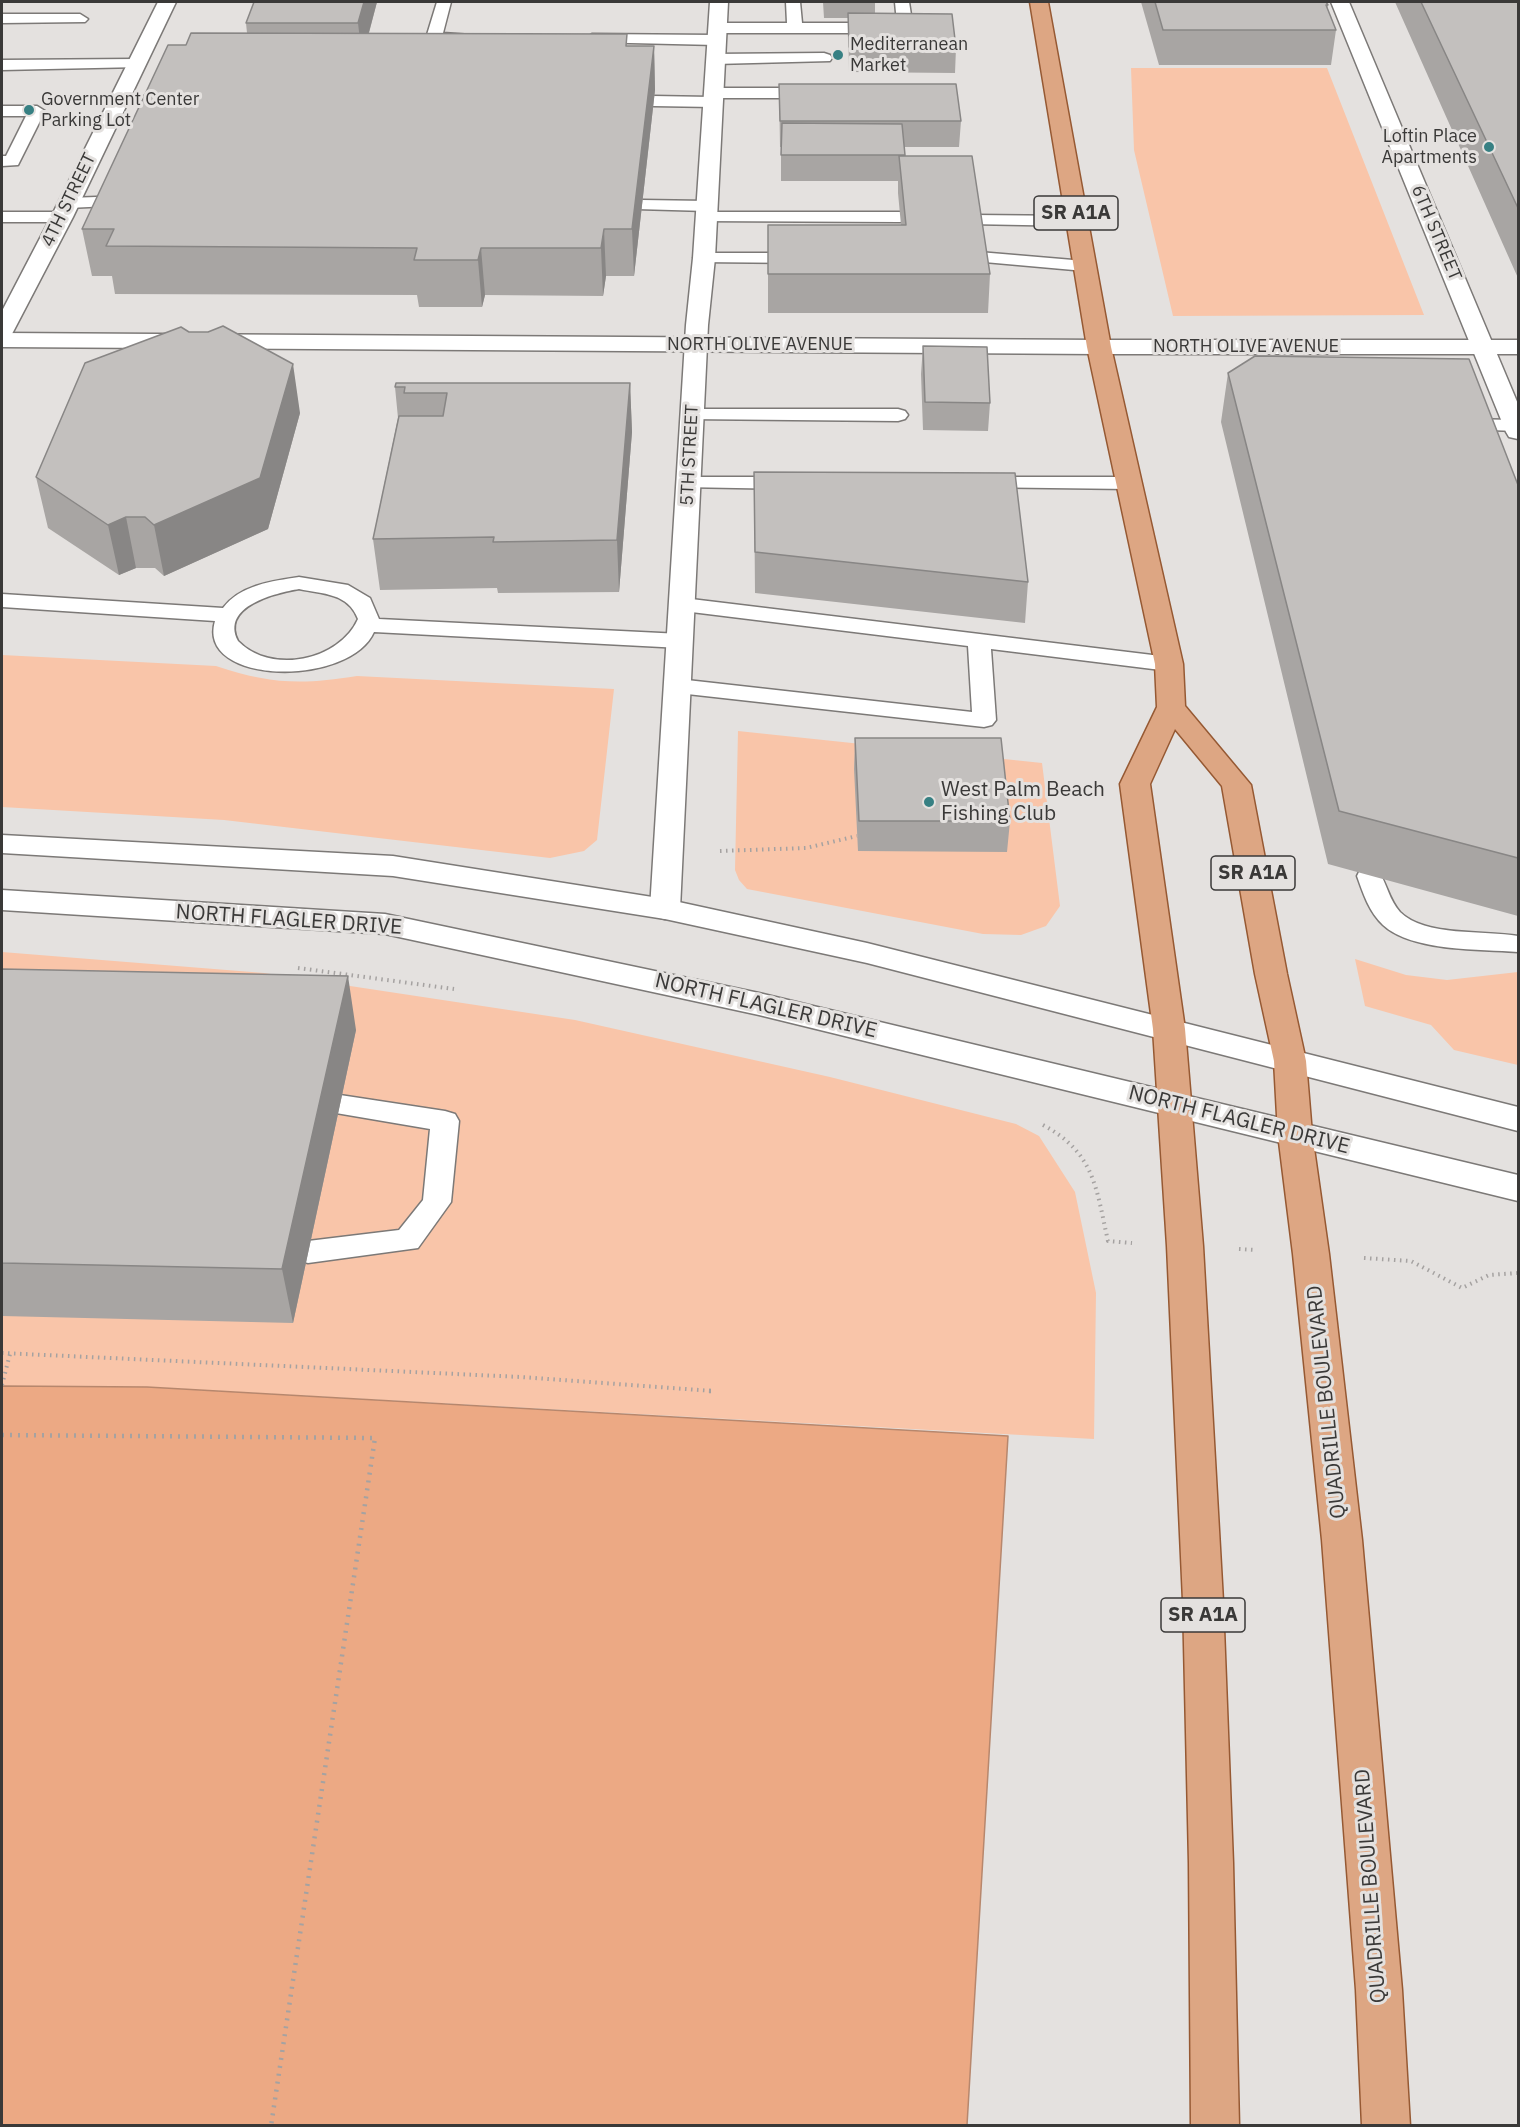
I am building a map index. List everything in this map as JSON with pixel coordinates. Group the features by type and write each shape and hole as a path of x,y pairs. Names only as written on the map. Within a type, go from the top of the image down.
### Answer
{"main road":[{"name":"SR A1A","path":"1039,2 1099,347 1169,664 1171,707 1135,784 1169,1029 1185,1246 1202,1589 1212,1875 1215,2126"},
{"name":"QUADRILLE BOULEVARD","path":"1171,707 1236,785 1271,974 1290,1061 1295,1134 1311,1254 1342,1540 1379,1990 1386,2126"}],"street":[{"name":"4TH STREET","path":"2,332 65,210 166,2"},
{"name":"5TH STREET","path":"665,909 696,344 704,258 719,2"},
{"name":"6TH STREET","path":"1340,2 1517,429"},
{"name":"NORTH OLIVE AVENUE","path":"2,340 1099,347 1518,347"},
{"path":"2,844 393,866 665,909 867,953 1518,1119"},
{"name":"NORTH FLAGLER DRIVE","path":"2,900 385,924 759,1004 1518,1188"}],"lane":[{"path":"444,2 434,38 481,39"},
{"path":"793,2 795,28"},
{"path":"716,42 795,28 905,28 902,2"},
{"path":"2,19 80,19"},
{"path":"574,39 716,42 824,58"},
{"path":"2,65 135,64"},
{"path":"654,101 829,92"},
{"path":"118,101 170,102"},
{"path":"2,111 37,111 12,161 2,161"},
{"path":"2,217 125,201"},
{"path":"642,205 706,212 900,217"},
{"path":"974,220 1077,222"},
{"path":"980,257 1085,266"},
{"path":"704,258 825,258"},
{"path":"693,415 898,415"},
{"path":"1465,425 1517,429"},
{"path":"689,483 815,483"},
{"path":"957,483 1129,483"},
{"path":"299,583 329,585 352,594 367,608 369,625 360,640 343,653 319,662 292,666 265,664 242,657 228,645 223,630 228,615 244,600 269,588 299,583"},
{"path":"2,601 228,615"},
{"path":"683,606 1169,664"},
{"path":"369,625 681,641"},
{"path":"678,686 984,720 979,641"},
{"path":"1369,876 1375,897 1392,920 1421,935 1457,939 1495,939 1518,944"},
{"path":"308,1252 408,1240 436,1202 445,1121 340,1105"}],"path":[{"path":"720,851 797,849 839,843 857,836"},
{"path":"297,968 458,990"},
{"path":"1041,1124 1056,1130 1081,1151 1091,1170 1108,1242 1133,1243"},
{"path":"1411,1261 1462,1288 1478,1278 1497,1272 1518,1273"},
{"path":"2,1353 521,1377 713,1391"},
{"path":"2,1384 10,1353"},
{"path":"2,1435 375,1438 271,2126"}],"shaded area":[{"path":"1131,68 1327,68 1424,315 1173,316 1134,150"},
{"path":"2,655 216,666 269,679 302,682 357,676 614,689 597,840 584,851 550,858 224,820 2,807"},
{"path":"738,731 1042,763 1060,906 1046,926 1021,935 983,934 747,889 739,880 735,870"},
{"path":"2,952 264,973 575,1020 830,1077 1016,1124 1039,1136 1075,1192 1096,1293 1094,1439 147,1387 2,1386"},
{"path":"1355,959 1406,975 1447,980 1518,972 1518,1065 1454,1050 1431,1025 1365,1006"},
{"path":"2,1386 147,1387 1008,1436 967,2125 2,2125"}],"building":[{"path":"254,2 364,2 358,23 246,23"},
{"path":"1155,2 1326,2 1336,30 1163,30"},
{"path":"1421,2 1518,2 1518,208"},
{"path":"848,13 952,14 956,48 849,47"},
{"path":"191,33 627,34 626,46 654,46 632,229 604,229 601,248 481,248 478,260 414,260 417,248 106,246 114,229 82,229 168,45 186,45"},
{"path":"779,84 956,84 961,121 780,121"},
{"path":"782,123 902,124 905,155 781,155"},
{"path":"899,156 972,156 990,274 768,274 768,225 906,225"},
{"path":"223,326 293,364 260,478 154,525 145,517 126,517 108,525 36,477 85,363 181,327 189,332 208,332"},
{"path":"923,346 987,347 990,403 925,402"},
{"path":"1255,356 1469,359 1518,485 1518,858 1339,811 1228,373"},
{"path":"396,383 630,383 617,540 493,542 494,537 373,539 399,416 443,416 447,393 404,393 405,387 395,387"},
{"path":"754,472 1015,473 1028,582 755,552"},
{"name":"West Palm Beach Fishing Club","path":"855,738 1001,738 1010,821 859,821"},
{"path":"2,969 348,976 282,1269 2,1263"}],"place":[{"name":"Mediterranean Market","path":"838,55"},
{"name":"Government Center Parking Lot","path":"29,110"},
{"name":"Loftin Place Apartments","path":"1489,147"},
{"name":"West Palm Beach Fishing Club","path":"929,802"}]}
